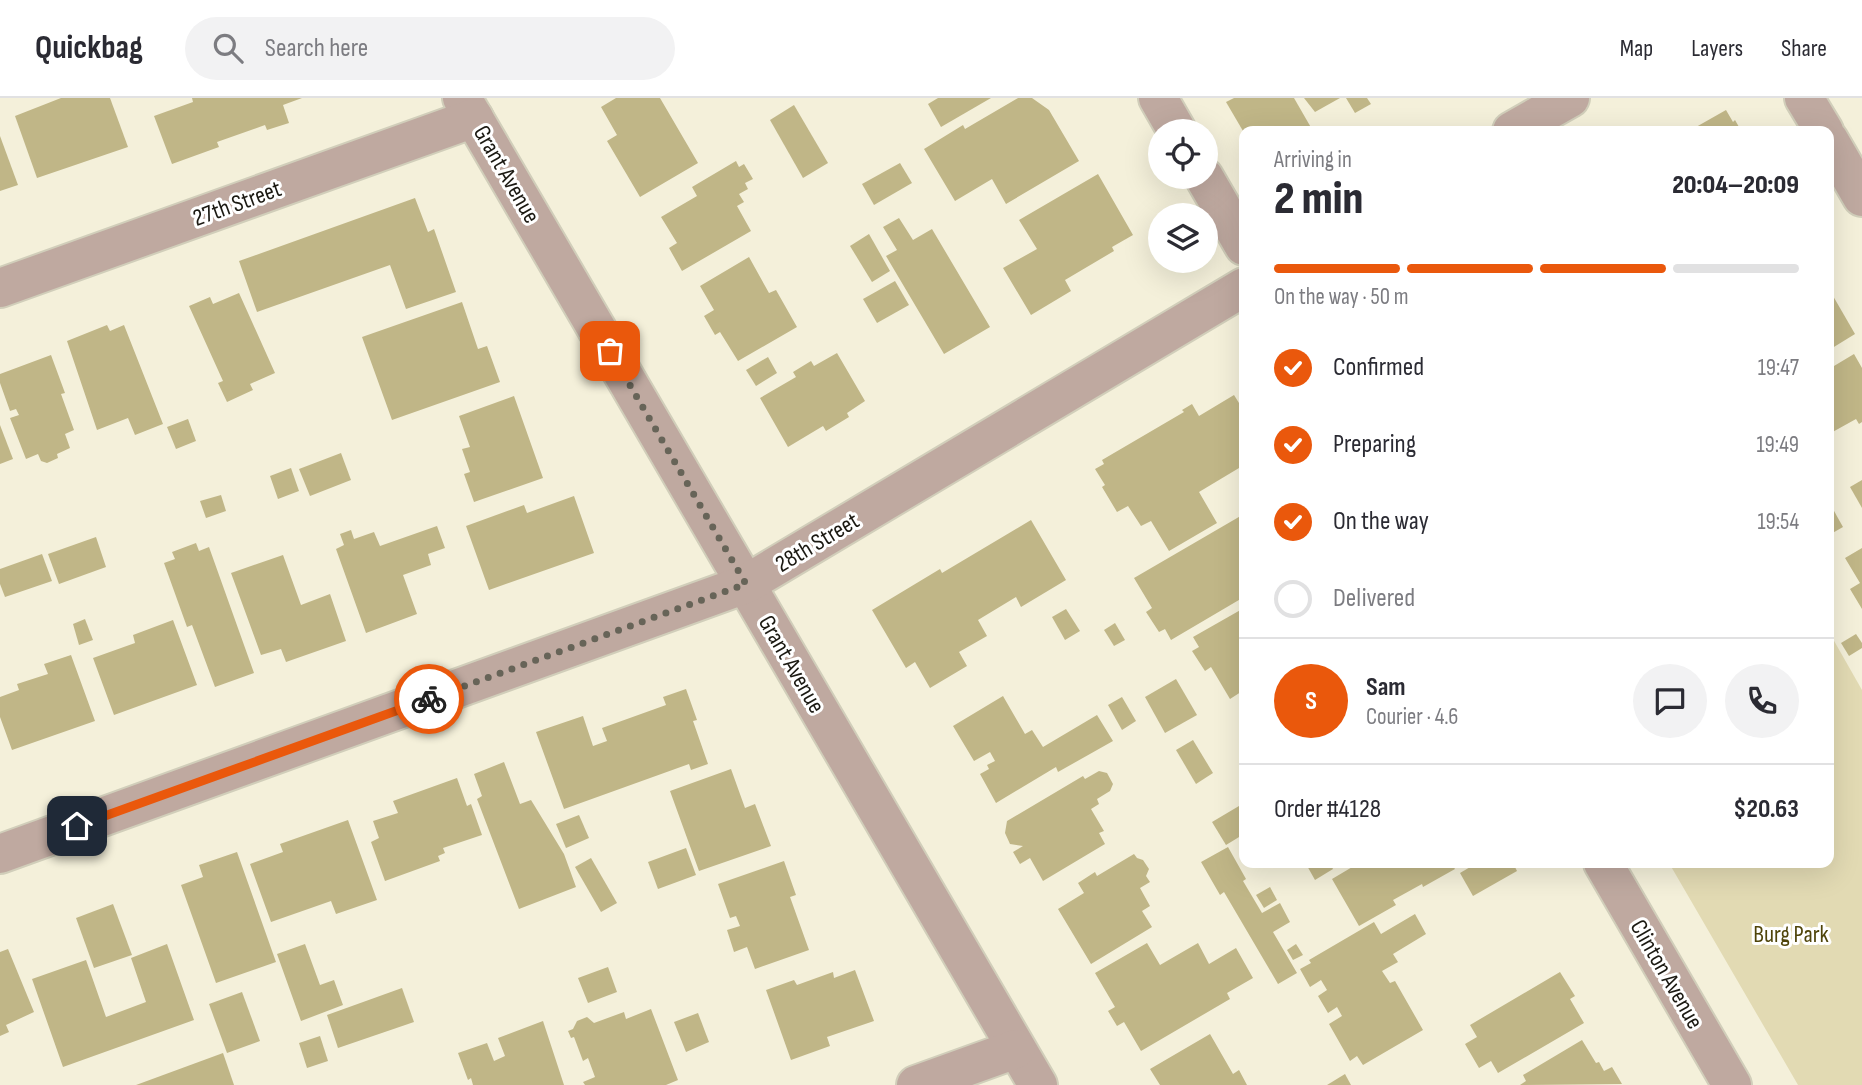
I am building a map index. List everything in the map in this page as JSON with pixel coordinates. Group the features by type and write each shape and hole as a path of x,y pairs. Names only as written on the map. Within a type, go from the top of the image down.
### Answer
{"street":[{"path":"1158,98 1170,119"},
{"path":"1521,126 1570,98"},
{"path":"1804,98 1821,126"},
{"name":"27th Street","path":"0,288 468,108"},
{"name":"Grant Avenue","path":"468,108 1038,1085"},
{"path":"1834,149 1862,197"},
{"path":"1211,189 1239,237"},
{"name":"28th Street","path":"0,854 746,584 1239,290"},
{"name":"Clinton Avenue","path":"1605,868 1732,1085"},
{"path":"916,1085 1016,1049"}],"green space":[{"name":"Burg Park","path":"1834,641 1862,690 1862,1085 1798,1085 1672,868 1834,868"}],"building":[{"path":"61,98 110,98 128,147 37,178 15,116"},
{"path":"192,98 302,98 283,105 289,123 267,130 265,125 217,142 219,147 172,164 154,116 193,102"},
{"path":"616,98 660,98 698,163 640,197 607,141 617,135 601,107"},
{"path":"938,98 991,98 941,127 928,104"},
{"path":"1018,98 1032,98 1049,110 1079,161 1006,204 992,179 955,201 924,149 963,125 965,129"},
{"path":"1234,98 1294,98 1310,126 1240,126 1226,102"},
{"path":"1304,98 1340,98 1315,112"},
{"path":"1346,98 1367,98 1371,104 1355,113"},
{"path":"794,105 828,163 803,178 770,120"},
{"path":"1726,110 1738,126 1698,126"},
{"path":"0,136 18,185 0,191"},
{"path":"736,161 739,167 744,164 753,179 745,183 748,189 739,194 744,202 737,206 751,231 682,271 669,248 677,243 661,217 697,196 692,187"},
{"path":"900,163 912,183 874,205 862,184"},
{"path":"1098,174 1133,235 1112,247 1114,251 1065,280 1071,291 1031,315 1003,268 1037,249 1019,220"},
{"path":"415,198 428,232 434,229 456,292 406,309 390,265 257,312 239,261"},
{"path":"899,218 913,240 932,229 990,327 944,354 886,256 897,250 883,227"},
{"path":"869,234 890,271 872,282 850,246"},
{"path":"749,257 769,293 776,290 797,327 738,361 720,332 715,335 704,316 714,310 700,286"},
{"path":"895,281 909,305 877,323 863,299"},
{"path":"239,293 275,373 250,384 253,390 227,402 218,383 223,381 189,306 210,297 213,304"},
{"path":"1834,298 1855,334 1834,347"},
{"path":"462,302 478,349 487,346 500,382 392,420 362,337"},
{"path":"107,325 110,331 124,325 163,424 135,435 128,418 97,430 67,341"},
{"path":"837,353 865,401 847,413 849,417 826,431 823,426 788,447 760,398 796,377 793,372 811,361 814,366"},
{"path":"1854,354 1862,368 1862,422 1859,424 1856,419 1834,431 1834,366"},
{"path":"51,355 65,393 61,394 74,430 65,434 70,448 47,463 41,461 38,454 26,459 10,418 19,415 16,409 10,411 0,383 0,374"},
{"path":"768,357 777,373 756,386 746,370"},
{"path":"1234,395 1239,403 1239,468 1199,492 1217,523 1169,551 1151,521 1141,526 1128,506 1117,512 1095,469 1104,464 1102,460 1184,412 1182,410 1192,404 1199,416"},
{"path":"514,396 543,478 474,502 464,474 470,472 462,449 470,447 459,416"},
{"path":"188,419 196,441 176,449 167,427"},
{"path":"0,425 13,459 0,464"},
{"path":"341,453 351,480 310,496 299,469"},
{"path":"291,468 299,491 278,499 270,476"},
{"path":"1862,480 1862,508 1850,487"},
{"path":"221,495 226,511 206,518 200,501"},
{"path":"574,496 594,553 489,590 466,526 524,505 527,513"},
{"path":"1834,511 1843,527 1834,532"},
{"path":"1239,517 1239,600 1171,640 1165,629 1159,632 1146,612 1152,608 1134,578"},
{"path":"1031,520 1066,580 1021,607 1016,597 978,620 987,636 959,652 967,666 930,688 915,662 906,668 872,610 940,569 942,573"},
{"path":"437,526 445,548 428,554 431,565 403,575 417,614 366,633 336,549 344,545 340,534 351,530 354,539 374,532 380,546"},
{"path":"96,537 106,567 59,584 48,554"},
{"path":"196,543 199,551 209,547 254,673 215,687 192,625 187,627 164,563 175,559 172,552"},
{"path":"1862,548 1862,609 1850,589 1860,583 1845,558"},
{"path":"42,554 52,581 5,597 0,584 0,569"},
{"path":"283,555 301,605 330,594 346,641 286,662 281,649 261,655 231,573"},
{"path":"1066,609 1080,631 1065,640 1052,617"},
{"path":"1239,611 1239,693 1230,699 1211,667 1205,671 1192,651 1199,647 1193,637"},
{"path":"85,619 93,640 79,645 73,624"},
{"path":"173,620 197,685 114,715 93,658 135,643 133,635"},
{"path":"1115,623 1125,640 1114,646 1104,630"},
{"path":"1856,634 1862,648 1849,656 1841,643"},
{"path":"71,655 95,721 12,750 0,717 0,697 19,690 17,684 48,674 44,664"},
{"path":"1176,679 1197,715 1165,733 1145,697"},
{"path":"686,689 697,720 693,721 708,764 691,770 689,764 564,809 536,732 583,716 593,746 607,741 602,728 666,705 663,697"},
{"path":"1003,696 1025,734 1032,730 1043,747 1097,715 1113,741 1058,772 1056,767 996,803 980,774 989,769 987,765 995,761 990,752 974,761 953,726"},
{"path":"1122,697 1136,721 1122,730 1108,705"},
{"path":"1193,740 1213,773 1196,784 1176,750"},
{"path":"504,762 520,804 531,800 564,854 576,887 519,909 477,799 482,796 474,774"},
{"path":"731,769 745,808 755,804 771,846 699,871 670,791"},
{"path":"1099,771 1107,773 1113,784 1110,791 1097,799 1099,804 1091,809 1104,831 1099,833 1105,844 1043,881 1030,858 1020,864 1013,852 1023,846 1010,844 1005,833 1007,821 1083,776 1085,779"},
{"path":"457,778 467,806 471,804 482,835 443,848 445,853 438,856 440,861 385,881 371,842 379,838 373,821 398,813 393,801"},
{"path":"1239,806 1239,837 1226,845 1212,822"},
{"path":"579,815 589,838 566,848 556,824"},
{"path":"348,820 377,900 336,914 331,901 271,922 250,864 283,852 280,844"},
{"path":"1228,847 1246,879 1243,881 1262,913 1280,903 1290,922 1273,932 1297,973 1278,984 1224,892 1220,895 1201,862"},
{"path":"686,848 696,875 658,889 648,862"},
{"path":"237,852 276,962 216,983 181,885 203,877 199,865"},
{"path":"1134,854 1143,860 1149,869 1146,876 1150,882 1140,888 1150,906 1142,911 1152,927 1091,964 1058,909 1084,893 1078,883 1095,872 1097,876"},
{"path":"591,858 617,903 601,912 575,867"},
{"path":"784,861 796,895 790,897 809,950 755,969 747,947 734,952 727,930 740,926 736,916 730,918 718,884"},
{"path":"1308,868 1332,868 1333,869 1315,880"},
{"path":"1351,868 1455,869 1393,900 1396,905 1359,926 1332,879"},
{"path":"1468,868 1516,868 1517,871 1473,896 1460,873"},
{"path":"1270,887 1277,900 1264,908 1256,895"},
{"path":"113,904 132,955 94,968 76,918"},
{"path":"1415,914 1426,934 1393,954 1398,962 1382,971 1390,983 1395,981 1423,1030 1363,1065 1357,1056 1350,1061 1329,1024 1342,1016 1337,1007 1328,1013 1318,996 1327,990 1321,980 1310,987 1300,969 1311,963 1309,960 1374,922 1381,934"},
{"path":"1147,943 1160,965 1198,943 1209,964 1236,948 1253,978 1227,993 1230,999 1141,1051 1124,1022 1117,1026 1108,1011 1115,1007 1095,973"},
{"path":"167,944 194,1020 63,1067 32,979 86,960 106,1017 146,1002 131,958"},
{"path":"305,944 320,985 334,980 343,1005 301,1021 277,954"},
{"path":"1296,944 1303,955 1293,960 1287,950"},
{"path":"8,949 34,1012 6,1025 9,1032 0,1036 0,952"},
{"path":"608,967 617,992 588,1003 578,978"},
{"path":"855,970 874,1021 827,1037 830,1046 791,1060 766,990 794,980 797,985 833,972 834,978"},
{"path":"1560,972 1575,996 1570,999 1584,1023 1498,1073 1491,1061 1479,1068 1465,1044 1477,1037 1470,1025"},
{"path":"402,988 414,1022 338,1048 327,1015"},
{"path":"242,992 260,1041 227,1053 209,1004"},
{"path":"651,1009 678,1080 666,1085 585,1085 583,1082 595,1077 588,1058 583,1061 574,1037 571,1038 568,1031 573,1029 577,1021 587,1017 594,1023 624,1012 626,1019"},
{"path":"698,1013 709,1042 686,1052 674,1022"},
{"path":"543,1021 564,1085 473,1085 471,1078 468,1080 458,1053 487,1043 494,1061 505,1056 498,1038"},
{"path":"1210,1034 1233,1074 1239,1070 1247,1085 1160,1085 1150,1069"},
{"path":"320,1036 328,1061 307,1068 299,1043"},
{"path":"1582,1040 1596,1063 1599,1062 1604,1071 1612,1067 1622,1084 1520,1085 1526,1081 1523,1075"},
{"path":"223,1053 234,1085 136,1085"},
{"path":"1345,1074 1351,1085 1327,1085"}],"way so far":[{"path":"429,699 746,584 610,351"}],"route":[{"path":"77,826 429,699"}]}
